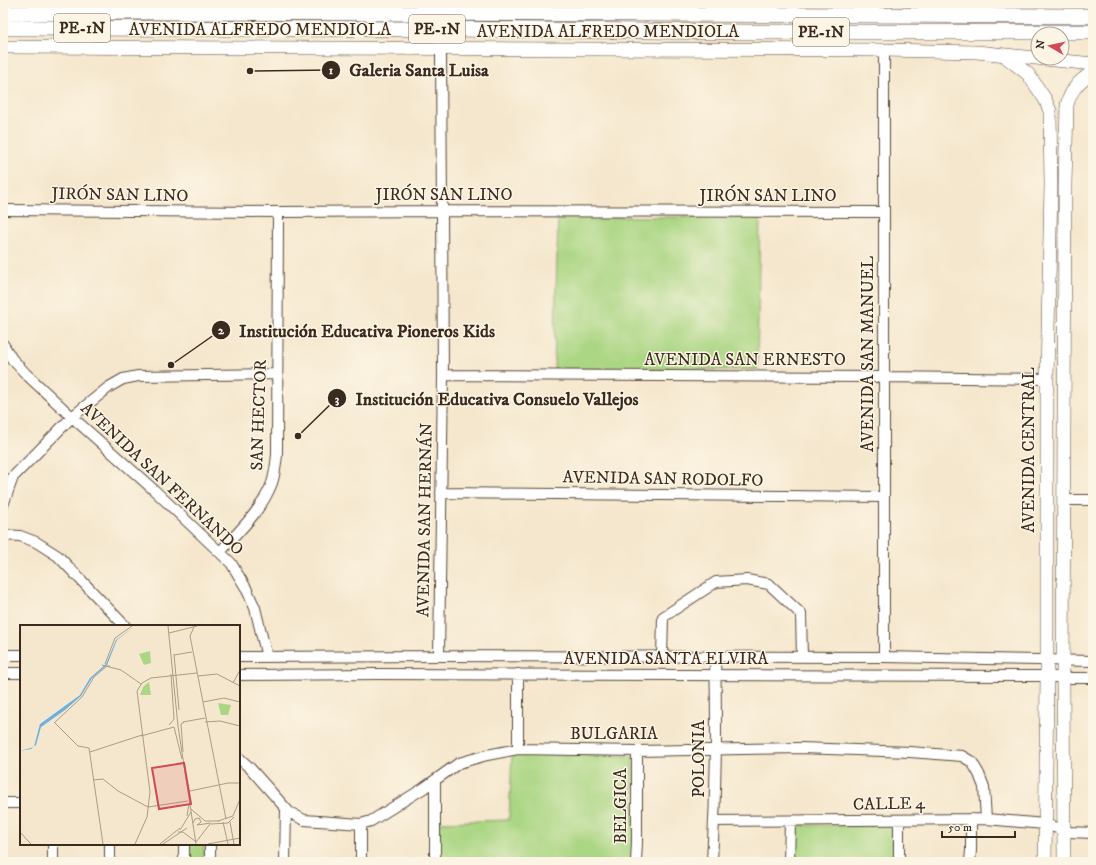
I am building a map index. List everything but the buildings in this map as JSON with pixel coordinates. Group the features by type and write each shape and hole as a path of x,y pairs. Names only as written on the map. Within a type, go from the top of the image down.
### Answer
{"highway":[{"path":"924,3 973,15"},
{"name":"PE-1N","path":"3,13 158,12 1093,16"},
{"name":"PE-1N","path":"3,28 1093,32"}],"main road":[{"name":"AVENIDA ALFREDO MENDIOLA","path":"3,46 884,50 977,52 1093,64"},
{"name":"AVENIDA CENTRAL","path":"1005,56 1028,74 1045,99 1050,111 1047,379 1047,676 1045,862"},
{"name":"AVENIDA CENTRAL","path":"1064,862 1063,678 1065,500 1065,185 1067,105 1070,95 1076,85 1093,72"},
{"path":"1050,185 1065,185"}],"street":[{"name":"AVENIDA SAN HERNÁN","path":"439,656 443,375 442,49"},
{"name":"AVENIDA SAN MANUEL","path":"884,50 884,658"},
{"name":"JIRÓN SAN LINO","path":"3,210 278,212 884,212"},
{"name":"SAN HECTOR","path":"220,552 259,506 272,482 276,455 278,212"},
{"name":"AVENIDA SAN FERNANDO","path":"3,344 12,359 72,417 231,563 255,608 267,657"},
{"path":"3,505 13,477 72,417 109,387 123,379 138,376 277,374"},
{"name":"AVENIDA SAN ERNESTO","path":"443,375 1047,379"},
{"name":"AVENIDA SAN RODOLFO","path":"441,493 884,497"},
{"path":"1065,500 1093,500"},
{"path":"3,535 20,536 36,542 58,556 124,625"},
{"path":"662,657 663,618 716,582 747,580 769,584 801,614 802,657"},
{"path":"3,655 20,655"},
{"path":"470,656 470,674"},
{"name":"AVENIDA SANTA ELVIRA","path":"240,657 802,657 1093,661"},
{"name":"POLONIA","path":"712,862 716,749 714,657"},
{"path":"3,673 20,673"},
{"path":"518,674 518,749"},
{"name":"AVENIDA SANTA ELVIRA","path":"240,675 518,674 1047,676 1063,678 1093,678"},
{"name":"BULGARIA","path":"240,759 289,812 304,820 361,824 372,821 460,763 487,754 518,749 637,751 802,748 910,752 962,756 972,762 984,787 986,819"},
{"name":"BELGICA","path":"636,862 637,751"},
{"path":"435,862 436,780"},
{"path":"3,803 20,803"},
{"path":"286,809 286,862"},
{"path":"970,862 971,819"},
{"name":"CALLE 4","path":"714,821 899,821 986,819 1045,824 1077,833 1093,833"},
{"path":"789,862 790,821"},
{"path":"898,862 899,821"},
{"path":"361,824 361,862"},
{"path":"53,845 53,862"},
{"path":"110,845 110,862"},
{"path":"184,845 184,862"},
{"path":"210,845 210,862"}],"green space":[{"path":"558,216 760,218 757,370 554,369"},
{"path":"512,753 633,756 634,841 631,862 438,862 439,822 509,820"},
{"path":"794,825 893,826 893,862 793,862"},
{"path":"189,845 204,845 204,862 189,862"}],"place":[{"name":"Galeria Santa Luisa","path":"250,71"},
{"name":"Institución Educativa Pioneros Kids","path":"171,365"},
{"name":"Institución Educativa Consuelo Vallejos","path":"298,436"}]}
